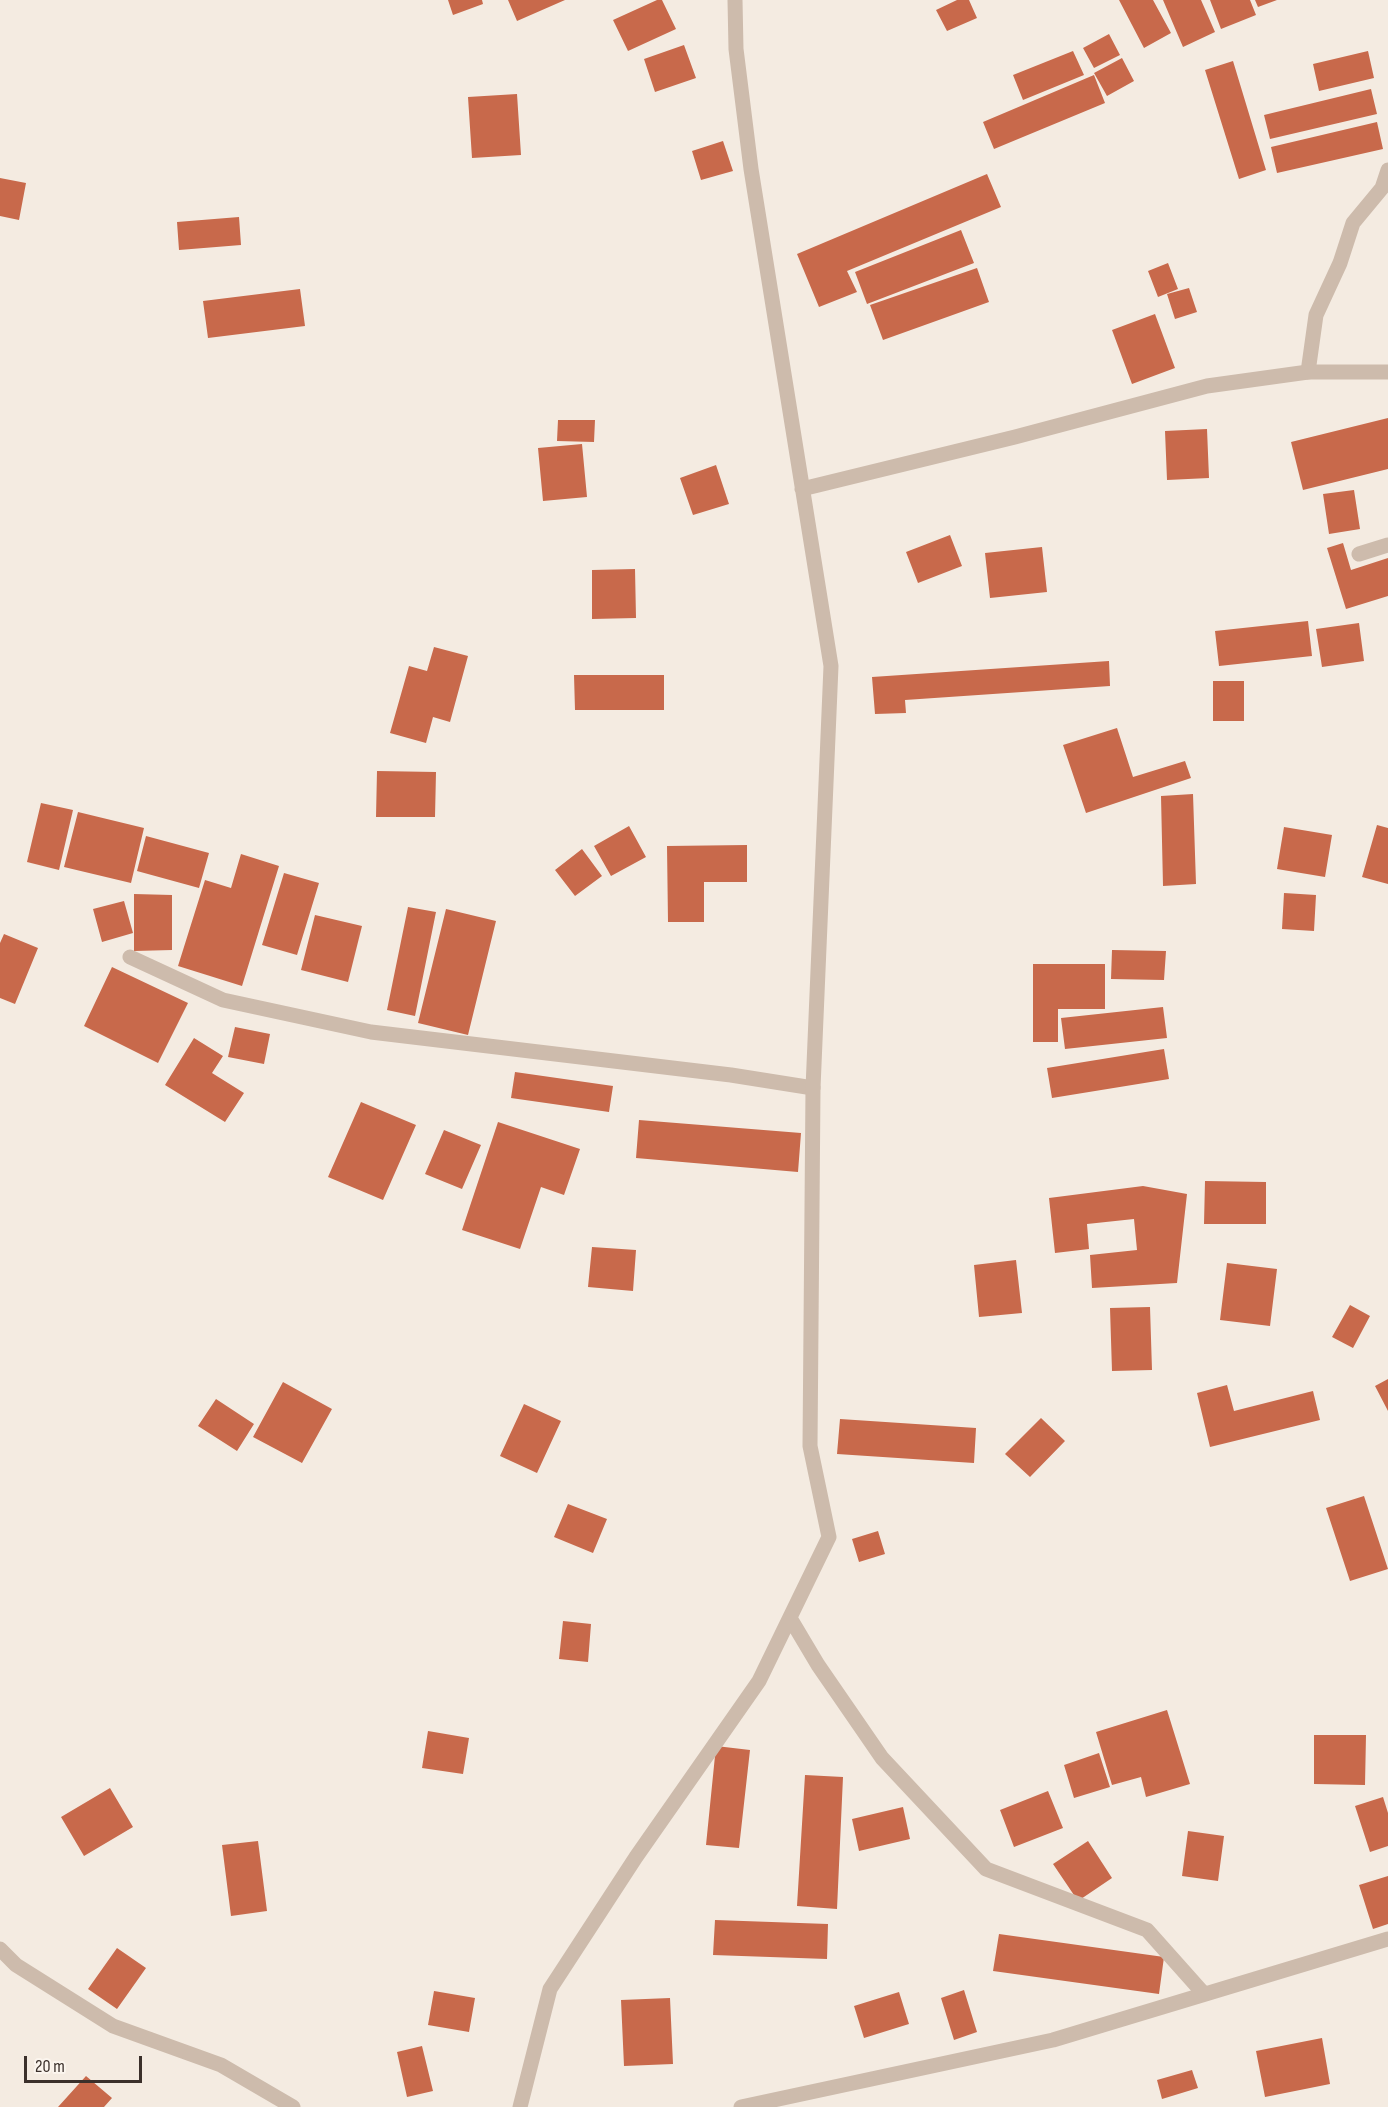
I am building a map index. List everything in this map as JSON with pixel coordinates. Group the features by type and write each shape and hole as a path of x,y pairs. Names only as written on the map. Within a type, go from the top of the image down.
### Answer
{"street":[{"path":"520,2107 550,1989 636,1857 759,1680 829,1537 810,1446 813,1088 831,666 751,169 736,49 735,0"},
{"path":"1308,372 1316,315 1340,262 1353,223 1382,188 1388,170"},
{"path":"802,489 1016,437 1207,386 1308,372 1388,372"},
{"path":"1359,554 1388,545"},
{"path":"130,957 223,1000 371,1032 730,1075 813,1088"},
{"path":"790,1618 818,1665 882,1758 986,1869 1147,1930 1204,1994"},
{"path":"741,2107 1053,2040 1388,1938"},
{"path":"0,1949 16,1965 114,2026 221,2065 292,2107"}],"building":[{"path":"448,0 482,0 483,4 453,15"},
{"path":"508,0 565,0 517,21"},
{"path":"657,0 662,0 676,29 628,51 613,20"},
{"path":"957,0 969,0 977,18 947,31 936,10"},
{"path":"1119,0 1153,0 1171,33 1144,48"},
{"path":"1163,0 1201,0 1215,32 1183,47"},
{"path":"1210,0 1250,0 1256,15 1221,29"},
{"path":"1255,0 1277,0 1258,7"},
{"path":"1109,34 1120,55 1094,68 1083,48"},
{"path":"684,45 696,78 655,92 644,59"},
{"path":"1073,51 1084,75 1023,100 1013,75"},
{"path":"1368,51 1374,78 1319,91 1313,64"},
{"path":"1122,58 1134,81 1107,96 1094,73"},
{"path":"1233,61 1266,170 1239,179 1205,70"},
{"path":"1094,75 1105,103 994,149 983,122"},
{"path":"1371,89 1377,114 1270,139 1264,115"},
{"path":"517,94 521,155 472,158 468,97"},
{"path":"1377,122 1383,149 1277,173 1271,147"},
{"path":"723,141 733,171 701,180 692,151"},
{"path":"987,174 1001,207 847,271 857,292 819,307 797,254"},
{"path":"0,178 26,183 19,220 0,216"},
{"path":"239,217 241,245 179,250 177,222"},
{"path":"961,230 974,263 867,304 855,272"},
{"path":"1168,263 1178,289 1158,297 1148,271"},
{"path":"977,268 989,302 883,340 870,305"},
{"path":"1189,288 1197,312 1175,319 1167,294"},
{"path":"300,289 305,326 208,338 203,301"},
{"path":"1155,314 1175,368 1132,384 1112,330"},
{"path":"1388,418 1388,469 1303,490 1291,442"},
{"path":"558,420 595,420 594,442 557,441"},
{"path":"1207,429 1209,478 1167,480 1165,431"},
{"path":"582,444 587,497 543,501 538,448"},
{"path":"716,465 729,504 693,515 680,478"},
{"path":"1354,490 1360,529 1329,534 1323,494"},
{"path":"950,535 962,566 918,583 906,552"},
{"path":"1343,543 1351,570 1388,558 1388,596 1346,609 1327,548"},
{"path":"1042,547 1047,592 990,598 985,553"},
{"path":"635,569 636,618 592,619 592,570"},
{"path":"1308,621 1312,656 1219,666 1215,631"},
{"path":"1359,623 1364,661 1322,667 1316,629"},
{"path":"434,647 468,656 450,722 433,717 426,743 390,733 409,666 427,671"},
{"path":"1109,661 1110,686 905,700 906,713 875,714 872,677"},
{"path":"574,675 664,675 664,710 575,710"},
{"path":"1213,681 1244,681 1244,721 1213,721"},
{"path":"1117,728 1133,777 1185,761 1191,778 1086,813 1063,745"},
{"path":"377,771 436,772 435,817 376,817"},
{"path":"1193,794 1196,884 1163,886 1161,796"},
{"path":"41,803 73,810 59,870 27,862"},
{"path":"78,812 144,828 131,883 64,867"},
{"path":"1377,825 1388,828 1388,884 1362,877"},
{"path":"629,826 646,857 611,876 594,846"},
{"path":"1284,827 1332,835 1325,877 1277,869"},
{"path":"146,836 209,853 199,888 137,871"},
{"path":"747,845 747,882 704,882 704,922 668,922 667,846"},
{"path":"582,849 602,876 575,896 555,870"},
{"path":"241,854 279,866 242,986 178,966 205,880 231,888"},
{"path":"284,873 319,883 297,955 262,945"},
{"path":"1284,893 1316,895 1314,931 1282,929"},
{"path":"134,894 172,895 172,950 134,951"},
{"path":"124,901 133,933 102,942 93,909"},
{"path":"408,907 436,912 415,1016 387,1010"},
{"path":"446,909 496,921 468,1035 418,1023"},
{"path":"315,915 362,926 348,982 301,970"},
{"path":"4,934 38,948 15,1004 0,998 0,943"},
{"path":"1112,950 1166,951 1164,980 1111,979"},
{"path":"1033,964 1105,964 1105,1009 1058,1009 1058,1042 1033,1042"},
{"path":"112,967 188,1003 158,1063 84,1026"},
{"path":"1163,1007 1167,1038 1065,1049 1061,1018"},
{"path":"235,1027 270,1034 264,1064 228,1057"},
{"path":"194,1038 223,1056 212,1073 244,1093 225,1122 165,1085"},
{"path":"1164,1049 1169,1079 1052,1098 1047,1068"},
{"path":"515,1072 613,1086 609,1112 511,1098"},
{"path":"361,1102 416,1125 383,1200 328,1177"},
{"path":"639,1120 801,1133 798,1172 636,1158"},
{"path":"498,1122 580,1149 564,1195 541,1187 520,1249 462,1230"},
{"path":"444,1130 481,1145 462,1189 425,1174"},
{"path":"1205,1181 1266,1182 1266,1224 1204,1224"},
{"path":"1143,1186 1187,1194 1177,1283 1092,1288 1090,1255 1137,1250 1134,1219 1087,1224 1089,1249 1055,1253 1049,1198"},
{"path":"592,1247 636,1250 633,1291 588,1287"},
{"path":"1016,1260 1022,1313 979,1317 974,1265"},
{"path":"1227,1263 1277,1269 1270,1326 1220,1320"},
{"path":"1350,1305 1370,1316 1353,1348 1332,1337"},
{"path":"1150,1307 1152,1370 1112,1371 1110,1308"},
{"path":"1388,1379 1388,1411 1375,1386"},
{"path":"283,1382 332,1409 302,1463 253,1437"},
{"path":"1227,1385 1234,1411 1313,1391 1320,1420 1210,1447 1197,1393"},
{"path":"216,1399 254,1424 237,1451 198,1426"},
{"path":"524,1404 561,1421 537,1473 500,1456"},
{"path":"1041,1418 1065,1441 1030,1477 1005,1454"},
{"path":"840,1419 976,1428 974,1463 837,1454"},
{"path":"1364,1496 1388,1569 1350,1581 1326,1508"},
{"path":"568,1504 607,1519 593,1553 554,1537"},
{"path":"878,1531 885,1554 859,1562 852,1539"},
{"path":"563,1621 591,1624 588,1662 559,1659"},
{"path":"1167,1710 1190,1784 1146,1797 1141,1777 1112,1785 1096,1732"},
{"path":"428,1731 469,1738 463,1774 422,1768"},
{"path":"1314,1735 1366,1735 1365,1785 1314,1784"},
{"path":"716,1746 750,1750 739,1848 706,1845"},
{"path":"1099,1753 1110,1787 1074,1798 1064,1765"},
{"path":"805,1775 843,1777 837,1909 797,1906"},
{"path":"110,1788 133,1827 84,1856 61,1817"},
{"path":"1048,1791 1063,1828 1014,1847 1000,1810"},
{"path":"1383,1797 1388,1813 1388,1846 1370,1852 1355,1806"},
{"path":"903,1807 910,1839 859,1851 852,1819"},
{"path":"1188,1831 1224,1836 1218,1881 1182,1876"},
{"path":"258,1841 267,1911 231,1916 222,1845"},
{"path":"1088,1841 1112,1878 1078,1901 1053,1864"},
{"path":"1388,1876 1388,1924 1373,1929 1359,1885"},
{"path":"715,1920 828,1924 827,1959 713,1955"},
{"path":"999,1934 1164,1957 1159,1994 993,1971"},
{"path":"117,1948 146,1968 117,2009 88,1989"},
{"path":"964,1990 977,2032 954,2040 941,1998"},
{"path":"434,1991 475,1998 469,2032 428,2025"},
{"path":"899,1992 909,2024 864,2038 854,2006"},
{"path":"670,1998 673,2064 624,2066 621,2000"},
{"path":"1322,2038 1330,2084 1265,2097 1256,2051"},
{"path":"422,2046 433,2091 407,2097 397,2052"},
{"path":"1192,2070 1198,2088 1162,2099 1157,2080"},
{"path":"86,2076 112,2098 104,2107 58,2107"}]}
